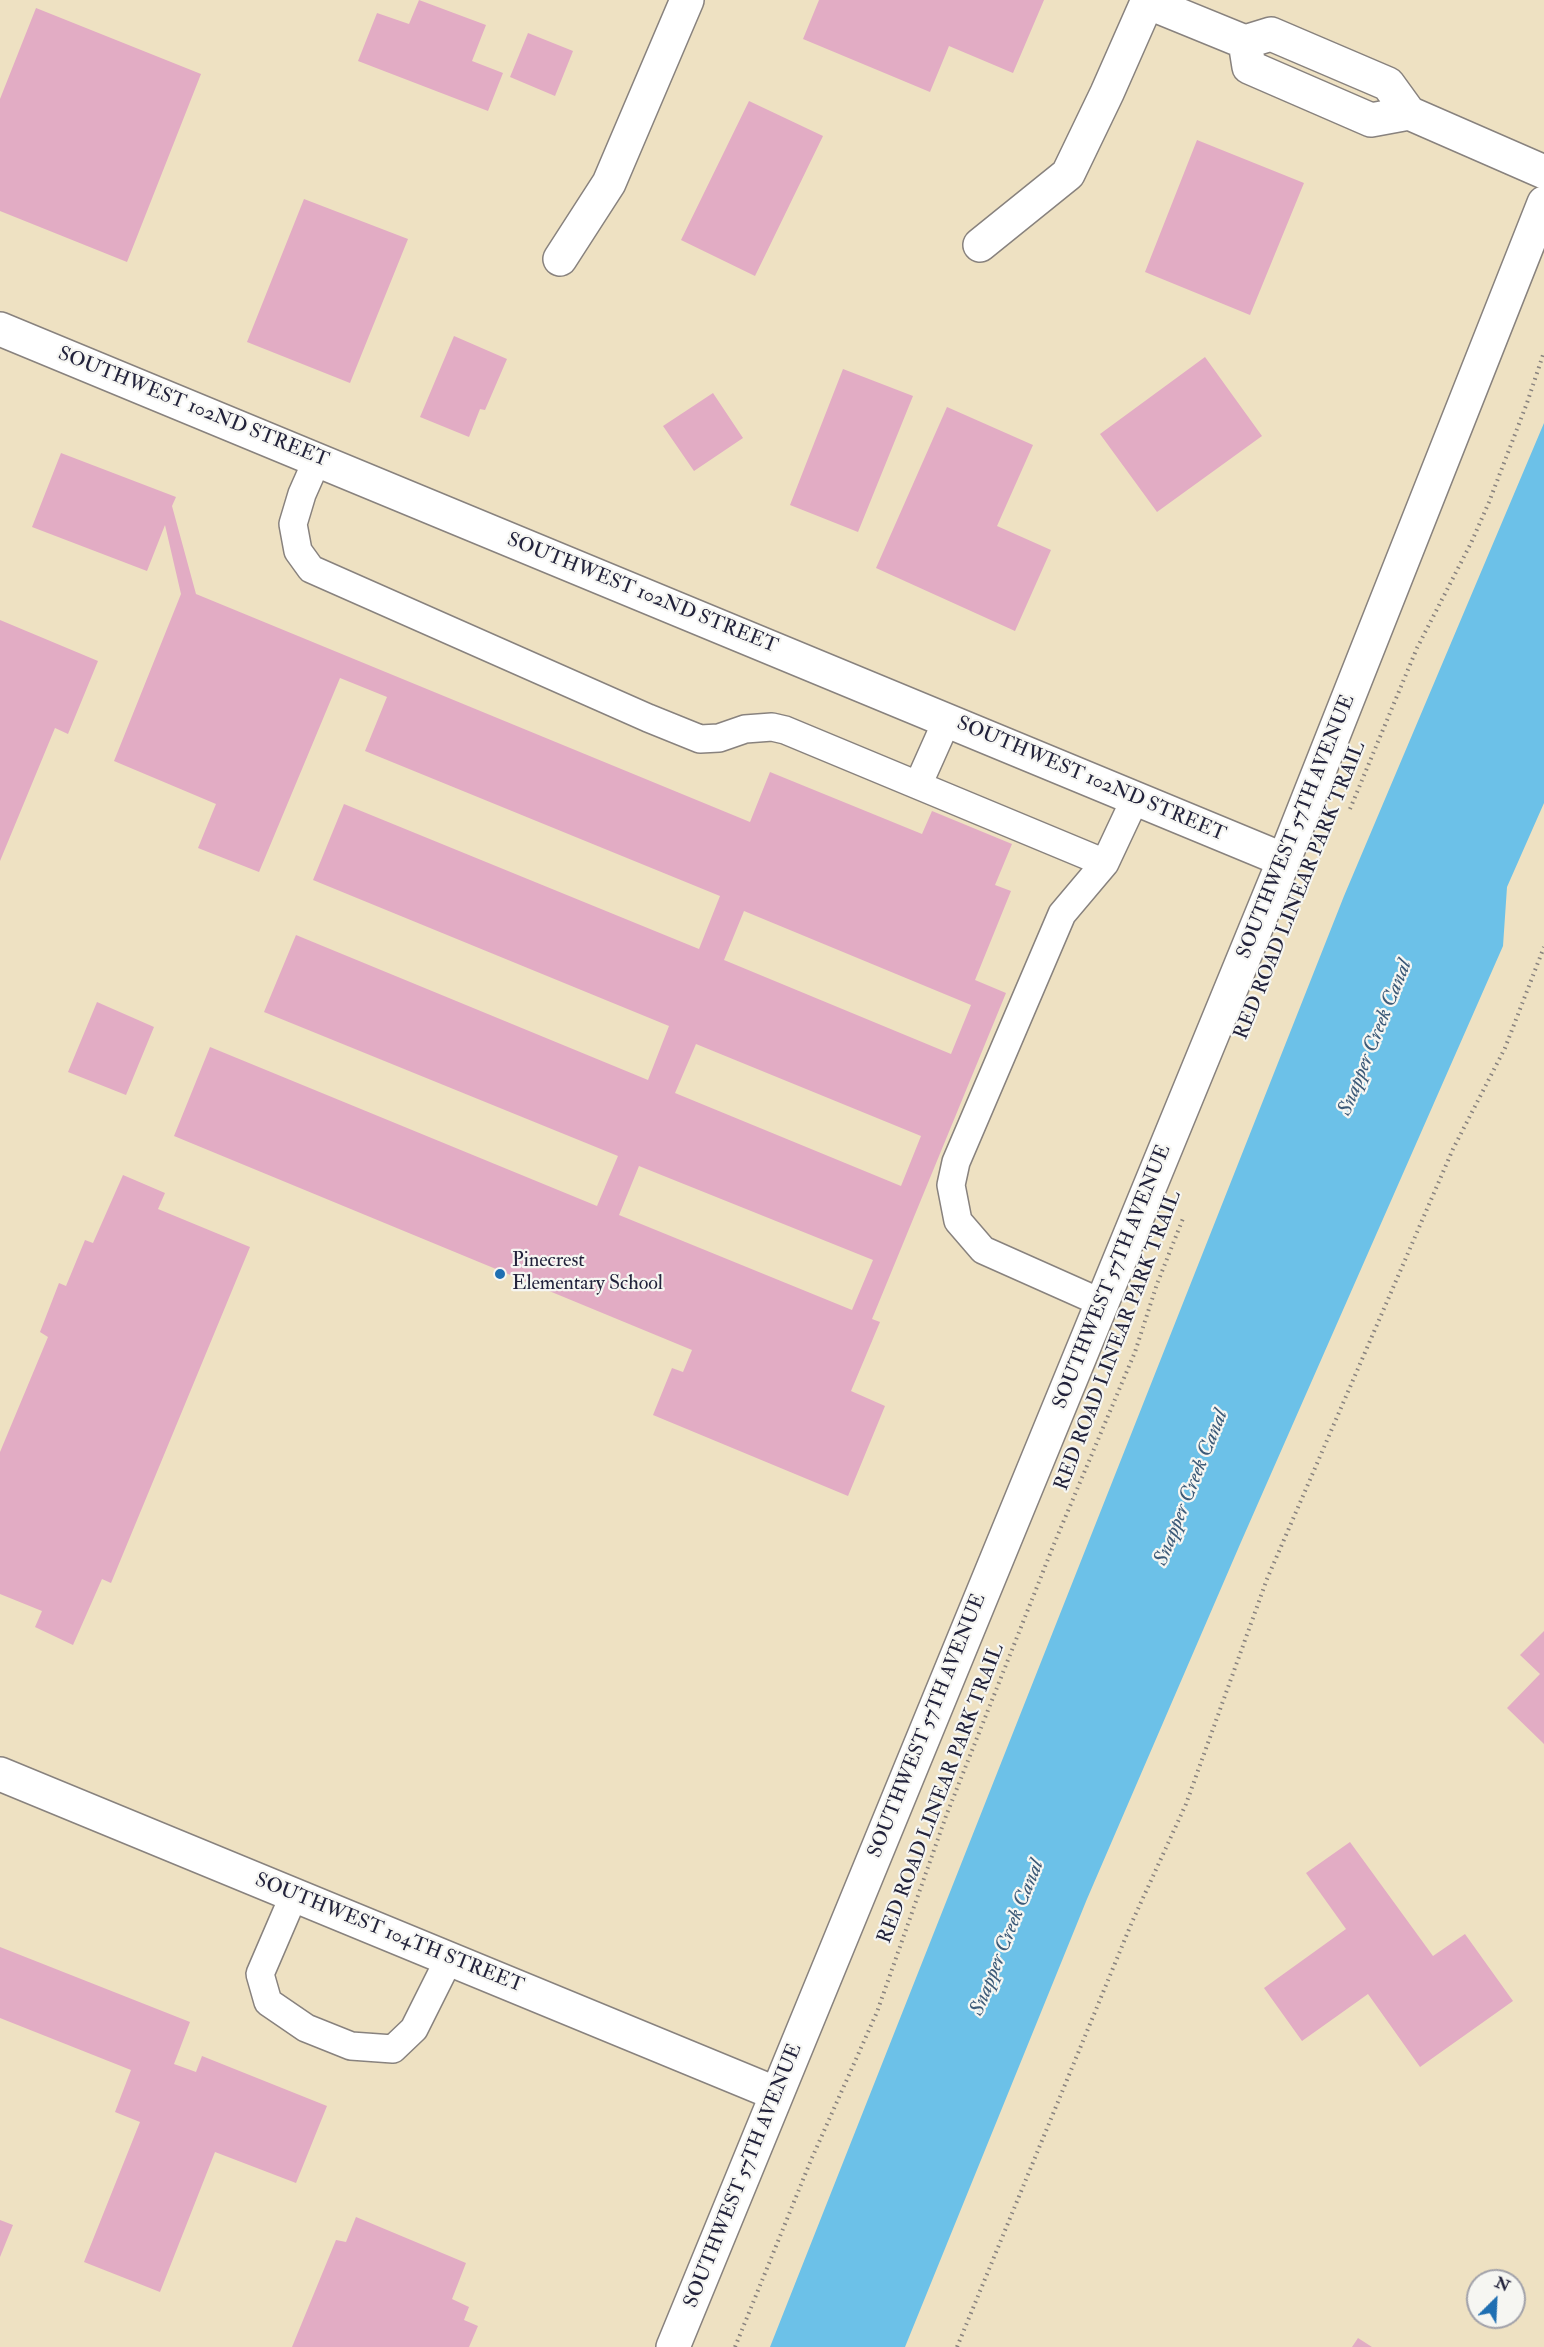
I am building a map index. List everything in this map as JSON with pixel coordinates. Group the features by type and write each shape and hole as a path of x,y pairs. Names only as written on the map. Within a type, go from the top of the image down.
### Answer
{"street":[{"path":"560,259 609,183 687,0"},
{"path":"980,245 1068,174 1148,1 1245,42 1270,34 1388,84 1409,113 1544,172"},
{"name":"SOUTHWEST 57TH AVENUE","path":"674,2347 1284,860 1544,203"},
{"name":"SOUTHWEST 102ND STREET","path":"0,329 1284,860"},
{"name":"SOUTHWEST 104TH STREET","path":"0,1774 777,2094"}],"lane":[{"path":"317,460 292,525 298,551 311,568 700,739 720,738 745,729 772,727 785,730 1105,863"},
{"path":"918,785 947,720"},
{"path":"1102,1303 983,1250 958,1221 951,1185 956,1162 1062,914 1105,863 1135,798"},
{"path":"294,1895 260,1974 268,2002 306,2028 351,2046 393,2049 414,2029 449,1959"}],"path":[{"name":"RED ROAD LINEAR PARK TRAIL","path":"1348,814 1417,648 1472,543 1527,403 1544,352"},
{"path":"957,2347 1132,1922 1186,1804 1268,1579 1453,1149 1505,1048 1544,947"},
{"name":"RED ROAD LINEAR PARK TRAIL","path":"735,2347 811,2160 877,2012 946,1816 1054,1544 1135,1352 1157,1284 1187,1208"}],"water":[{"name":"Snapper Creek Canal","path":"1544,423 1544,803 1507,887 1503,946 1087,1899 905,2347 770,2347 1344,896"}],"building":[{"path":"419,0 486,25 472,61 503,73 488,111 358,61 377,13 409,24"},
{"path":"819,0 1044,0 1013,73 949,46 930,92 803,39"},
{"path":"36,8 201,74 127,262 0,211 0,99"},
{"path":"528,33 573,51 555,96 510,77"},
{"path":"749,101 823,136 755,276 681,240"},
{"path":"1197,140 1304,183 1250,315 1145,272"},
{"path":"304,199 408,239 350,383 247,342"},
{"path":"454,336 507,359 485,410 480,409 469,437 420,417"},
{"path":"1205,357 1262,436 1157,512 1100,434"},
{"path":"843,369 913,396 858,532 790,505"},
{"path":"713,393 743,438 694,471 663,426"},
{"path":"947,407 1033,445 997,526 1051,550 1015,631 876,568"},
{"path":"61,453 176,497 172,506 196,594 750,822 770,772 922,834 932,811 1012,844 995,885 1011,891 975,980 1006,993 872,1319 880,1322 851,1391 885,1406 848,1496 653,1415 672,1368 683,1372 692,1350 174,1136 210,1047 597,1206 618,1156 264,1012 296,935 648,1080 669,1026 313,880 344,804 699,949 720,896 365,751 387,697 340,678 259,872 198,848 216,804 114,761 181,594 165,525 147,571 32,527","holes":["744,911 971,1005 951,1054 724,960","696,1044 921,1136 901,1186 675,1093","639,1166 873,1260 852,1310 619,1215"]},
{"path":"0,620 98,661 68,734 55,728 0,861"},
{"path":"97,1002 154,1027 126,1095 68,1072"},
{"path":"123,1175 165,1193 158,1209 250,1247 111,1583 102,1579 73,1645 35,1627 42,1611 0,1594 0,1452 48,1337 40,1332 59,1283 66,1286 85,1240 93,1243"},
{"path":"1544,1631 1544,1744 1507,1708 1540,1674 1520,1655"},
{"path":"1350,1842 1433,1956 1465,1934 1513,2001 1420,2067 1368,1994 1302,2041 1264,1988 1346,1929 1306,1873"},
{"path":"0,1947 190,2022 174,2064 196,2072 202,2056 327,2106 296,2183 215,2152 160,2292 84,2262 140,2122 115,2112 131,2070 0,2018"},
{"path":"356,2217 466,2263 452,2299 469,2307 464,2320 478,2326 469,2347 292,2347 336,2240 346,2242"},
{"path":"0,2220 13,2225 0,2257"},
{"path":"1358,2338 1372,2347 1352,2347"}],"place":[{"name":"Pinecrest Elementary School","path":"500,1274"}]}
